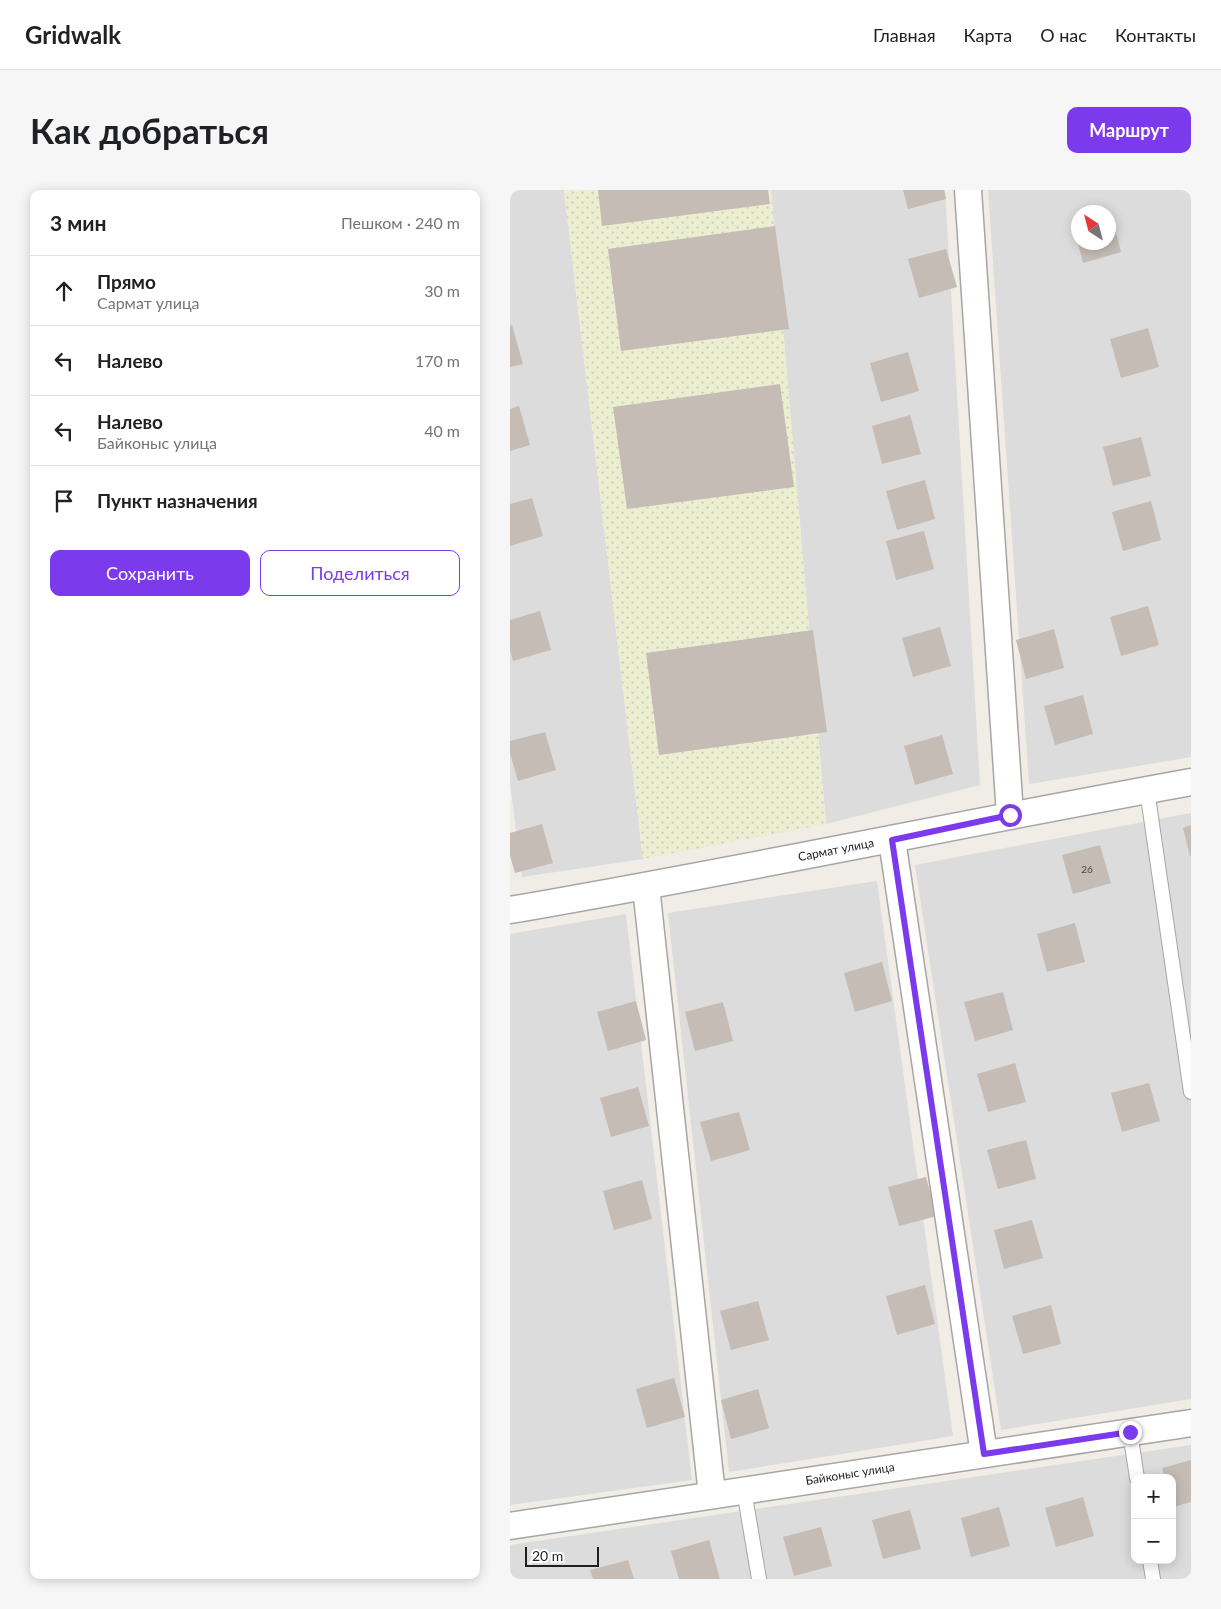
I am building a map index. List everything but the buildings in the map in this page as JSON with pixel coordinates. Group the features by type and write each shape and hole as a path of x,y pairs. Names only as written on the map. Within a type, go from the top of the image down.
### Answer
{"street":[{"path":"968,190 1010,815"},
{"name":"Сармат улица","path":"510,910 646,887 892,840 1010,815 1191,782"},
{"path":"892,840 984,1454"},
{"path":"646,887 712,1495"},
{"name":"Байконыс улица","path":"510,1526 1191,1423"}],"lane":[{"path":"1148,790 1191,1092"},
{"path":"1130,1432 1136,1474"},
{"path":"744,1490 759,1579"},
{"path":"1151,1564 1153,1579"}],"shaded area":[{"path":"510,190 564,190 643,859 522,877 510,783"},
{"path":"771,190 945,190 980,785 826,824"},
{"path":"988,190 1191,190 1191,757 1029,784"},
{"path":"1191,813 1191,1399 1001,1430 915,865"},
{"path":"877,881 953,1436 729,1472 668,913"},
{"path":"626,914 692,1480 510,1505 510,934"},
{"path":"1191,1445 1191,1579 510,1579 510,1545"}],"green space":[{"path":"564,190 771,190 826,824 643,859"}],"route":[{"path":"1010,815 892,840 984,1454 1130,1432"}]}
